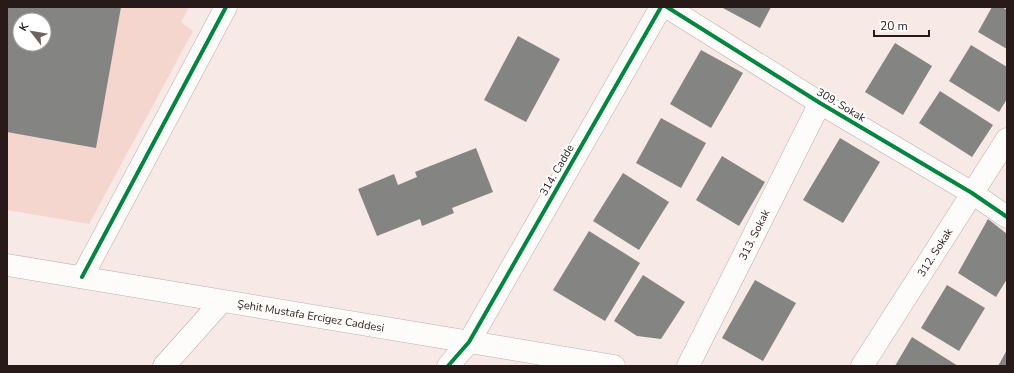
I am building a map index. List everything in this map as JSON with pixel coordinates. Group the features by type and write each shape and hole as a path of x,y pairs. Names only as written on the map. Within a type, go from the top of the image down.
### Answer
{"street":[{"path":"82,277 226,7"},
{"name":"314. Cadde","path":"448,366 469,342 661,7"},
{"name":"309. Sokak","path":"667,7 820,102 972,193 1007,217"},
{"name":"313. Sokak","path":"688,366 820,102"},
{"name":"312. Sokak","path":"862,366 1007,138"},
{"name":"Şehit Mustafa Ercigez Caddesi","path":"7,265 614,366"},
{"path":"164,366 222,301"}],"shaded area":[{"path":"7,7 189,7 181,22 193,31 89,224 7,210"}],"building":[{"path":"7,7 121,7 96,148 7,132"},
{"path":"721,7 771,7 760,28"},
{"path":"992,7 1002,7 1007,10 1007,49 978,32"},
{"path":"518,36 560,59 526,122 484,100"},
{"path":"895,43 932,66 903,115 865,92"},
{"path":"971,45 1007,67 1007,99 999,112 949,81"},
{"path":"701,50 743,73 711,128 670,104"},
{"path":"940,91 993,125 972,157 919,123"},
{"path":"661,118 706,143 681,188 636,163"},
{"path":"840,138 880,162 843,223 803,200"},
{"path":"476,148 493,192 452,208 454,213 422,226 420,219 377,236 358,189 394,174 398,185 417,177 415,172"},
{"path":"722,156 765,182 739,226 696,200"},
{"path":"623,173 669,202 639,250 593,221"},
{"path":"988,219 1007,234 1007,279 996,297 958,273"},
{"path":"589,231 640,263 605,321 553,290"},
{"path":"643,275 685,302 661,339 637,336 614,321"},
{"path":"755,280 796,303 763,361 722,338"},
{"path":"947,285 985,308 959,351 921,328"},
{"path":"912,337 958,366 895,366"},
{"path":"1007,350 1007,366 998,366"}],"cycle path":[{"path":"82,277 226,7"},
{"path":"448,366 469,342 661,7"},
{"path":"667,7 820,103 972,193 1007,217"}]}
